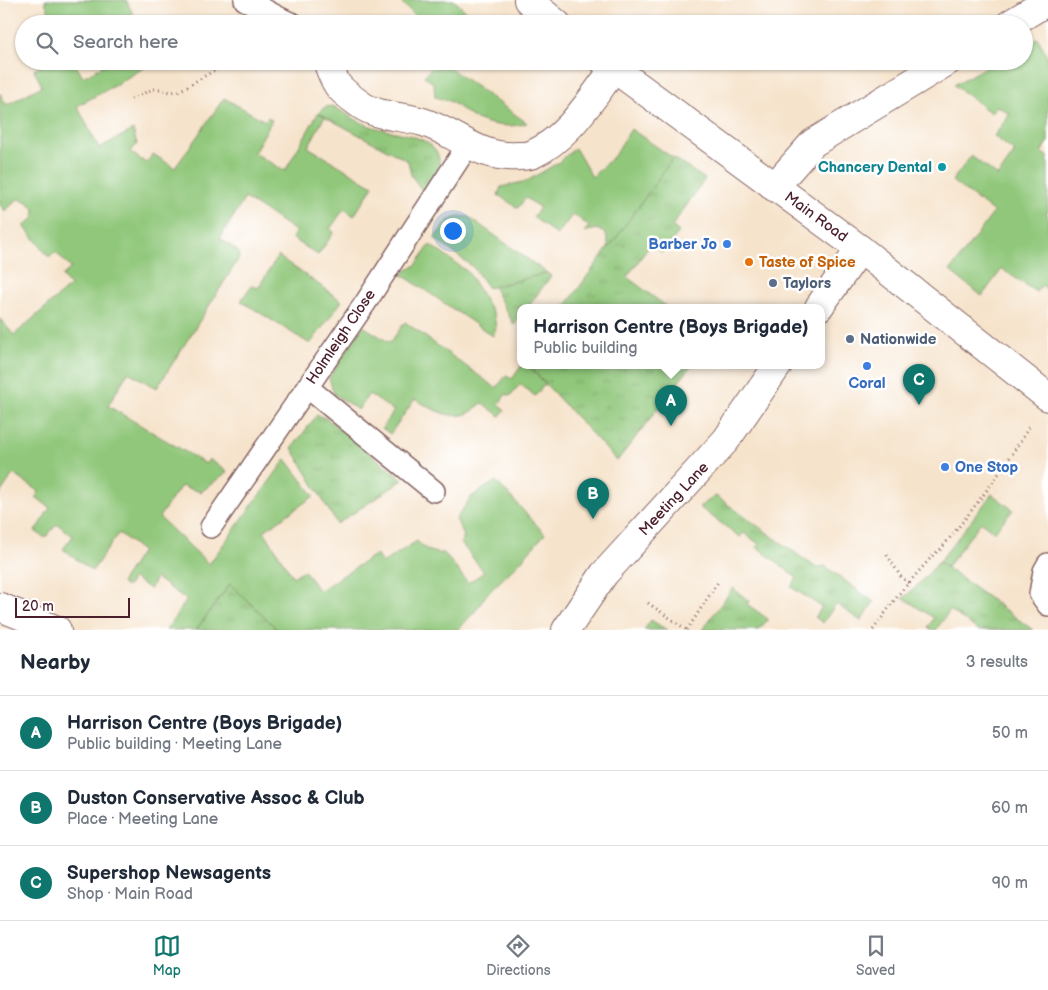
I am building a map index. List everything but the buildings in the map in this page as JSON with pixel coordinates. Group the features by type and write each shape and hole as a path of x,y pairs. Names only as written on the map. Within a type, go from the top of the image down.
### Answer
{"street":[{"path":"528,0 546,15"},
{"path":"1025,15 1048,1"},
{"path":"330,70 339,88 363,106 393,116 422,121 484,152 506,157 532,155 550,143 572,123 605,70"},
{"name":"Main Road","path":"615,70 860,249 1048,397"},
{"path":"774,187 813,142 933,70"},
{"path":"821,304 860,249"},
{"name":"Meeting Lane","path":"566,630 604,574 726,440 775,369"},
{"path":"0,607 57,630"}],"lane":[{"path":"245,0 256,4 272,15"},
{"name":"Holmleigh Close","path":"211,527 366,302 468,145"},
{"path":"308,387 434,491"},
{"path":"1048,564 1044,571 1040,594 1048,605"}],"path":[{"path":"131,99 153,88 170,92 180,91 215,70"},
{"path":"873,630 899,594 934,554 941,549 989,489 1011,459 1030,425"},
{"path":"887,555 901,577 909,583"},
{"path":"648,603 688,630 718,582"}],"green space":[{"path":"126,0 134,15 50,15 45,1"},
{"path":"399,0 454,0 470,15 415,15"},
{"path":"1038,38 1048,58 1048,143 1041,152 1048,157 1048,211 1046,214 1048,215 1048,273 1045,277 1048,280 1048,290 1042,285 1036,292 1002,269 982,296 950,271 994,212 952,181 971,156 998,176 1015,152 994,136 1010,114 997,106 991,113 954,85 980,70 1033,70 1033,40"},
{"path":"34,70 79,70 83,77 95,70 140,70 77,106 99,148 133,130 137,144 130,152 146,163 153,154 175,168 224,98 265,121 268,117 272,120 254,153 285,171 318,113 325,116 308,147 373,186 354,216 344,209 330,229 334,232 318,255 292,238 296,231 245,198 220,238 240,253 238,260 157,388 128,372 108,406 206,464 209,459 227,472 201,492 181,486 159,517 209,564 286,459 314,496 264,531 293,577 304,570 319,591 376,554 382,563 417,541 429,551 444,553 468,583 484,572 461,543 464,536 456,519 471,497 496,481 545,534 486,595 477,609 458,630 278,630 230,584 196,630 166,630 187,600 156,578 150,589 133,578 127,587 121,583 142,551 119,533 92,571 63,549 73,536 57,524 45,538 35,531 50,508 36,497 39,491 13,474 0,494 0,319 14,335 70,286 62,276 71,268 56,252 49,257 24,226 34,218 35,210 28,202 18,199 5,211 0,205 0,93 6,105 42,86"},
{"path":"430,70 453,70 527,123 505,126 490,124 475,118 451,102 435,97 434,84 424,76"},
{"path":"333,106 370,126 405,134 428,143 436,151 439,161 436,174 424,193 411,175 408,161 318,113 325,107"},
{"path":"631,129 673,158 609,248 606,234 597,229 584,232 589,226 573,214 557,235 533,217 540,208 526,198 518,208 498,195 501,187 527,181 559,162 575,148 592,177 614,156"},
{"path":"673,158 705,179 672,226 679,232 662,253 651,244 627,277 663,304 567,304"},
{"path":"459,216 469,217 547,273 488,288 473,267 434,238 448,221"},
{"path":"430,245 468,272 494,315 496,328 493,336 401,274 416,265"},
{"path":"278,256 342,301 310,344 241,301 251,286 258,288"},
{"path":"547,273 551,276 530,304 517,304 517,321 514,325 493,286"},
{"path":"405,322 496,388 506,376 512,379 519,369 532,369 545,384 535,396 520,384 510,396 506,394 499,404 505,410 500,416 482,403 469,413 454,415 440,412 415,399 390,434 382,428 394,411 369,394 358,410 334,394 329,378 363,326 390,343"},
{"path":"532,369 689,369 617,461"},
{"path":"317,415 326,418 403,480 337,524 292,448"},
{"path":"992,494 1013,510 994,532 981,522 947,567 939,562"},
{"path":"716,496 815,567 825,566 874,602 861,621 836,604 823,623 815,617 822,607 791,587 797,578 757,547 759,544 744,533 740,537 699,507"},
{"path":"939,562 1033,630 978,630 950,610 936,630 932,630 928,627 934,618 903,598"},
{"path":"230,584 278,630 196,630"},
{"path":"733,588 749,601 747,604 768,619 759,630 702,630"},
{"path":"651,620 667,630 644,630"}],"place":[{"name":"Chancery Dental","path":"942,167"},
{"name":"Barber Jo","path":"727,244"},
{"name":"Taste of Spice","path":"749,262"},
{"name":"Taylors","path":"773,283"},
{"name":"Nationwide","path":"850,339"},
{"name":"Coral","path":"867,366"},
{"name":"Supershop Newsagents","path":"919,405"},
{"name":"Harrison Centre (Boys Brigade)","path":"671,426"},
{"name":"One Stop","path":"945,467"},
{"name":"Duston Conservative Assoc & Club","path":"593,519"}]}
